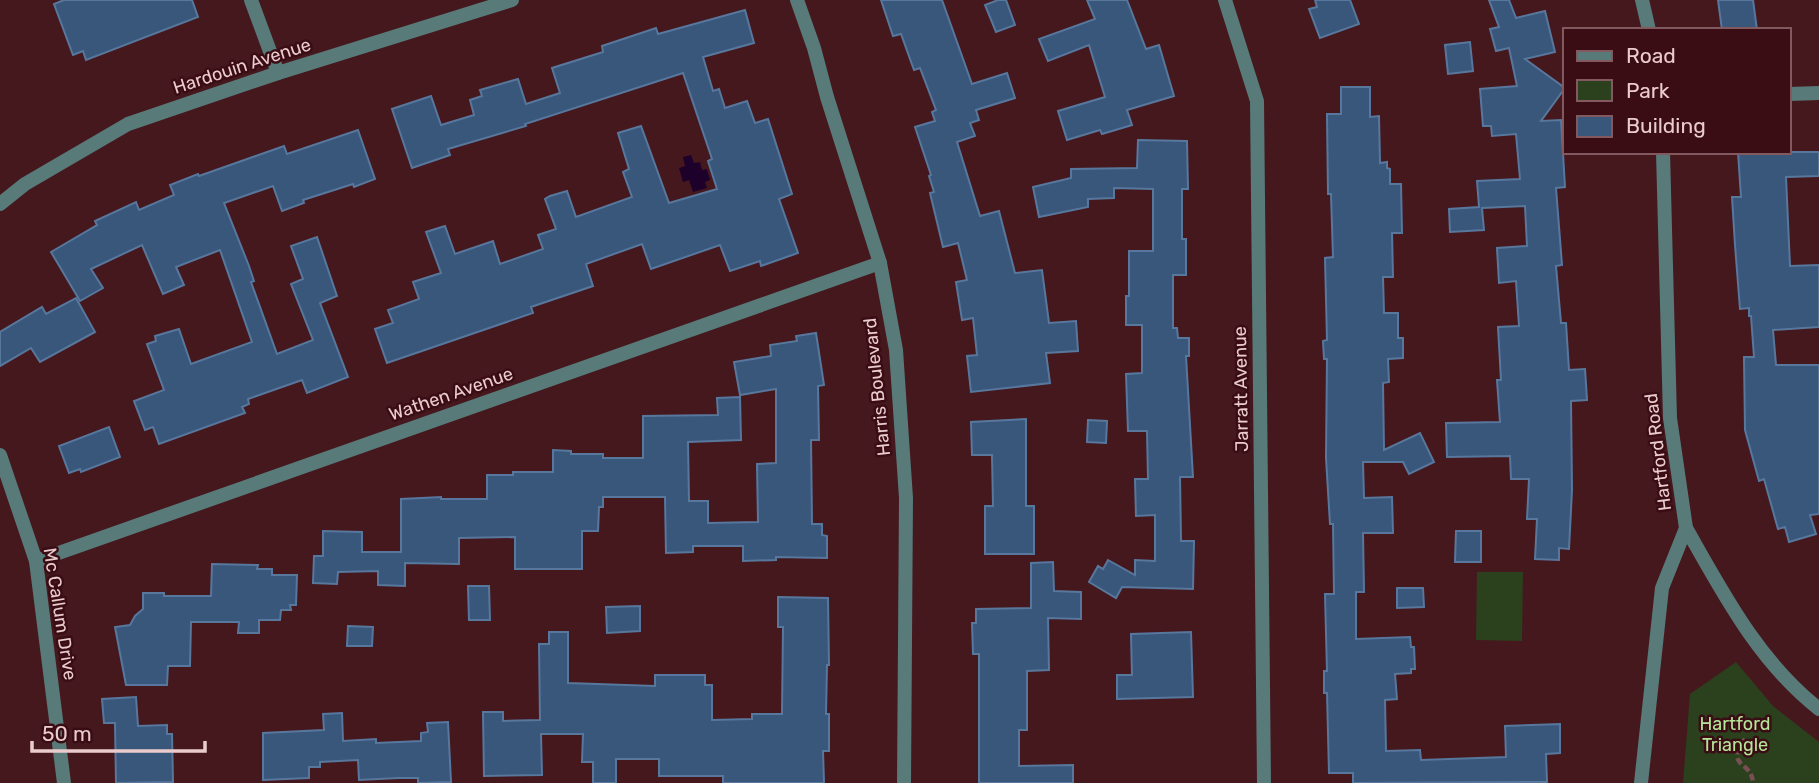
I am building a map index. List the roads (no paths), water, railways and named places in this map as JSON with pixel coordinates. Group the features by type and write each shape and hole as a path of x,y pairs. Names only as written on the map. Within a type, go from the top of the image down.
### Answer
{"street":[{"path":"251,0 278,73"},
{"name":"Hardouin Avenue","path":"0,204 25,184 128,124 278,73 512,0"},
{"name":"Harris Boulevard","path":"797,0 880,263 896,350 906,498 904,783"},
{"name":"Jarratt Avenue","path":"1224,0 1257,101 1265,783"},
{"path":"1642,0 1649,28"},
{"path":"1791,94 1819,93"},
{"name":"Hartford Road","path":"1641,783 1662,587 1686,528 1670,418 1663,154"},
{"name":"Wathen Avenue","path":"36,561 880,263"},
{"name":"Mc Callum Drive","path":"0,455 36,561 64,783"},
{"path":"1686,528 1756,644 1819,709"}],"park label":[{"name":"Hartford Triangle","path":"1735,734"}]}
